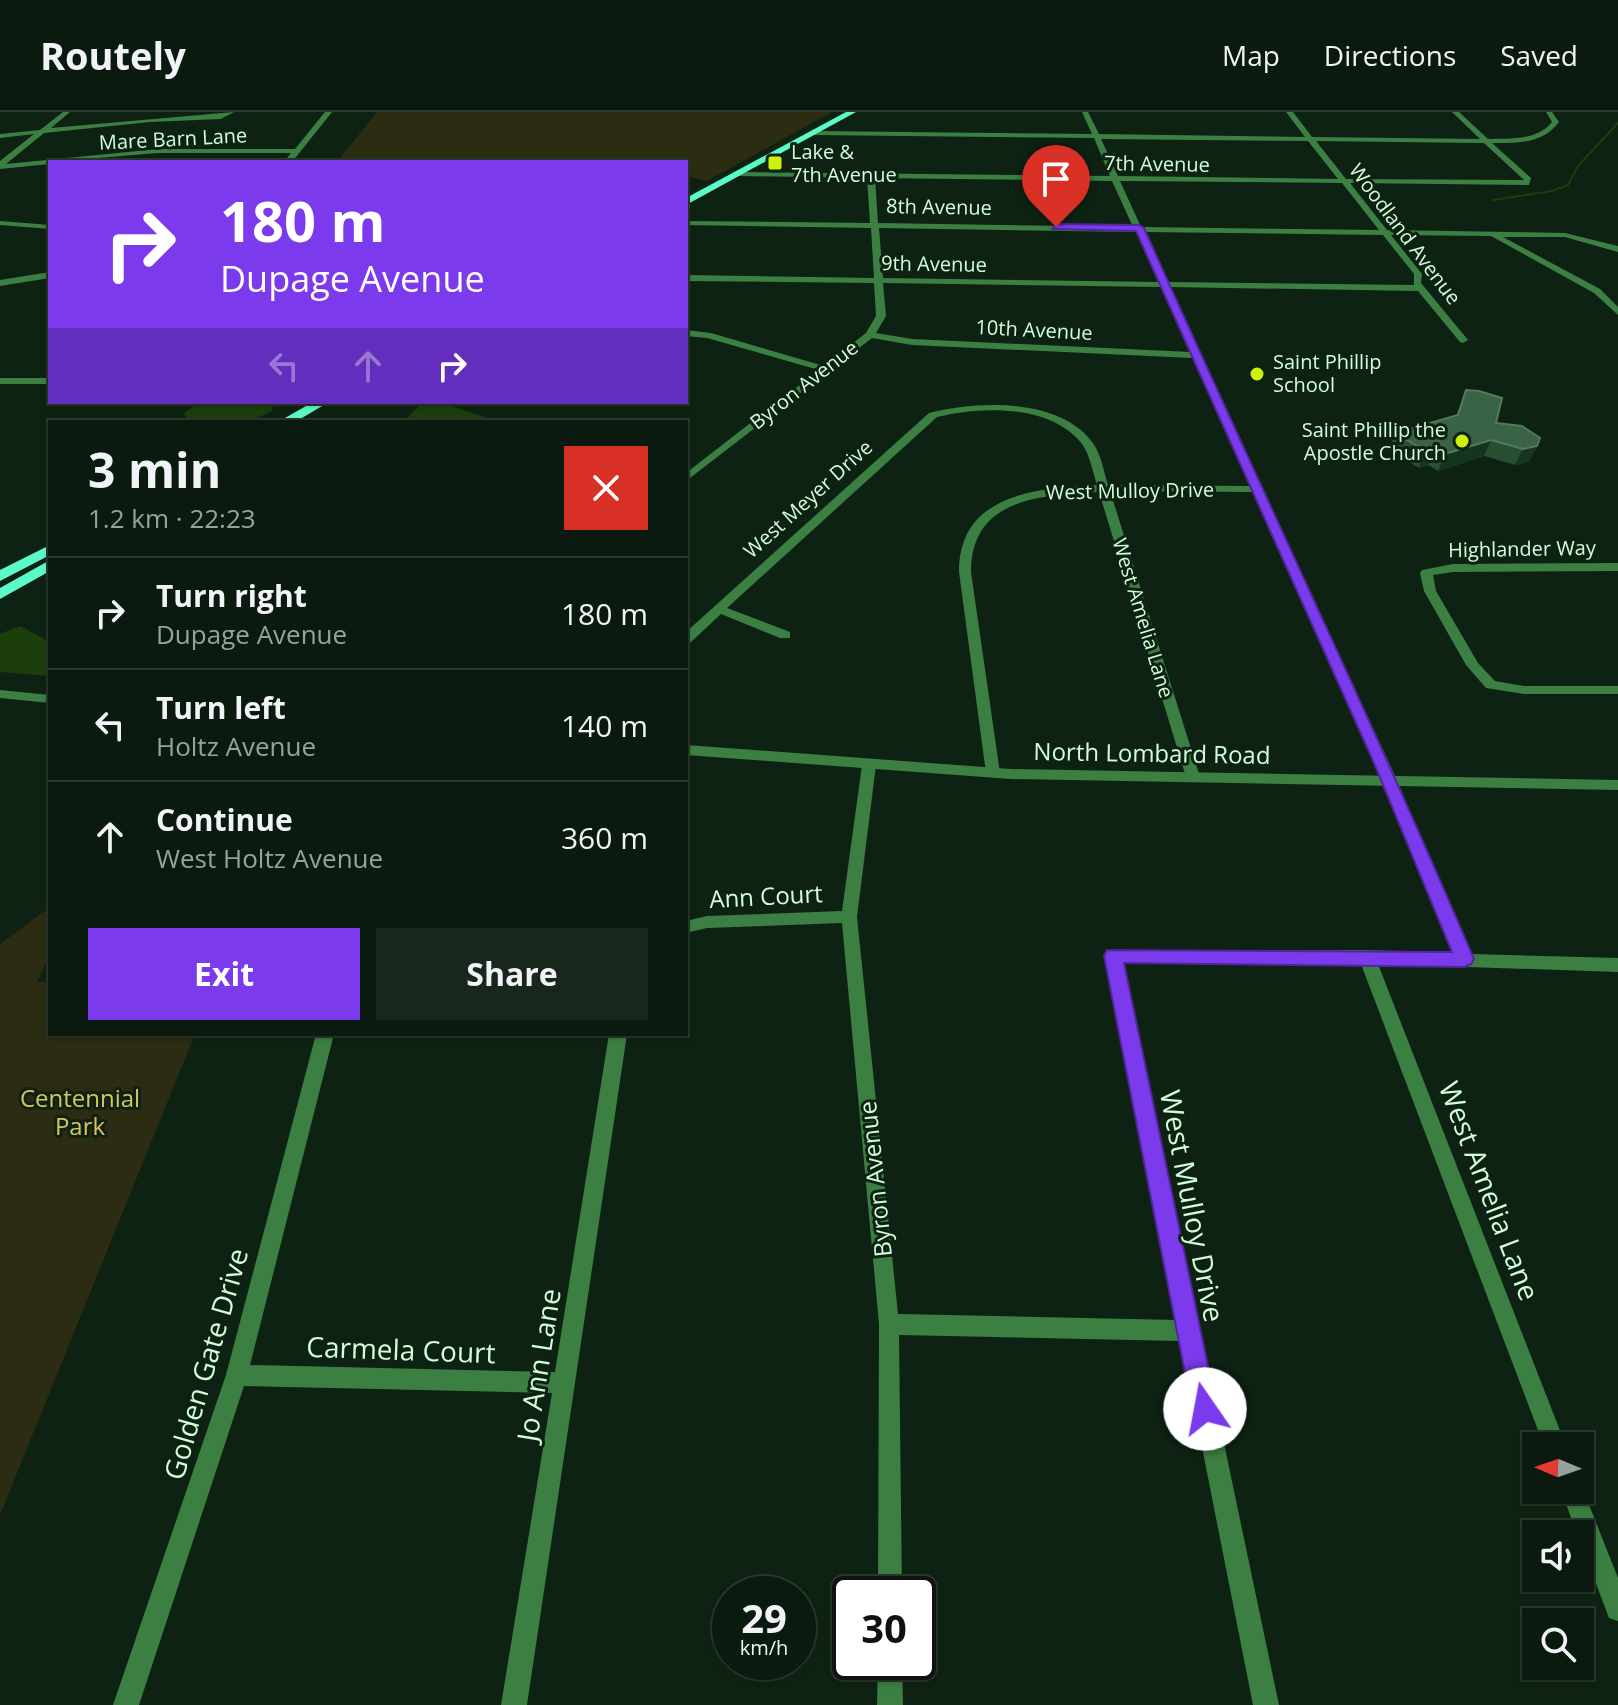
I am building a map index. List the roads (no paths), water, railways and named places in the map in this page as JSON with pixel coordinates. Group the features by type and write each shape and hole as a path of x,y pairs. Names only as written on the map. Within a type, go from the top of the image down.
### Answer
{"main road":[{"path":"688,201 852,112"},
{"path":"289,420 319,404"},
{"path":"308,420 331,404"},
{"path":"0,576 48,550"},
{"path":"0,594 48,566"}],"street":[{"path":"0,166 67,112"},
{"path":"0,136 150,120 221,117 231,112"},
{"path":"290,160 329,112"},
{"path":"1085,112 1389,779 1465,959"},
{"name":"Woodland Avenue","path":"1289,112 1418,274 1417,283 1463,340"},
{"path":"1455,112 1486,141"},
{"path":"813,133 1486,141 1519,140 1546,134 1556,122 1549,112"},
{"name":"7th Avenue","path":"739,174 1526,183 1528,180 1486,141"},
{"name":"Mare Barn Lane","path":"70,160 158,151 297,151"},
{"name":"Mare Barn Lane","path":"0,166 48,162"},
{"name":"Byron Avenue","path":"688,476 870,335 881,316 871,176"},
{"path":"0,223 48,227"},
{"name":"8th Avenue","path":"688,223 1490,233 1563,231 1618,249"},
{"path":"1490,233 1597,291 1618,312"},
{"path":"0,283 48,275"},
{"name":"9th Avenue","path":"688,278 1422,288"},
{"path":"688,333 708,335 825,369"},
{"name":"10th Avenue","path":"870,335 912,342 1197,355"},
{"path":"0,381 48,381"},
{"name":"West Amelia Lane","path":"926,420 945,411 1029,411 1067,422 1083,436 1090,446 1193,777"},
{"name":"West Meyer Drive","path":"688,637 926,420"},
{"name":"West Mulloy Drive","path":"993,773 965,572 968,542 990,512 1046,491 1256,489"},
{"name":"Highlander Way","path":"1617,692 1524,690 1491,685 1473,665 1430,591 1426,573 1453,568 1618,567"},
{"path":"718,609 785,635"},
{"path":"0,694 48,699"},
{"name":"North Lombard Road","path":"688,750 993,773 1618,785"},
{"name":"Byron Avenue","path":"869,765 849,917 889,1324 890,1576"},
{"name":"Ann Court","path":"688,927 707,922 849,917"},
{"name":"West Mulloy Drive","path":"1266,1705 1113,956 1367,957"},
{"path":"1367,957 1618,965"},
{"name":"West Amelia Lane","path":"1367,957 1550,1432"},
{"name":"Golden Gate Drive","path":"126,1705 237,1375 324,1036"},
{"name":"Jo Ann Lane","path":"514,1705 618,1036"},
{"path":"889,1324 1188,1331"},
{"name":"Carmela Court","path":"237,1375 564,1383"},
{"path":"1577,1504 1618,1609"},
{"path":"890,1680 890,1705"}],"waterway":[{"path":"1493,200 1552,191 1568,185 1578,166 1618,123"}],"place":[{"name":"Lake & 7th Avenue","path":"775,163"},
{"name":"Saint Phillip School","path":"1257,374"},
{"name":"Saint Phillip the Apostle Church","path":"1462,441"}],"park label":[{"name":"Centennial Park","path":"80,1113"}]}
